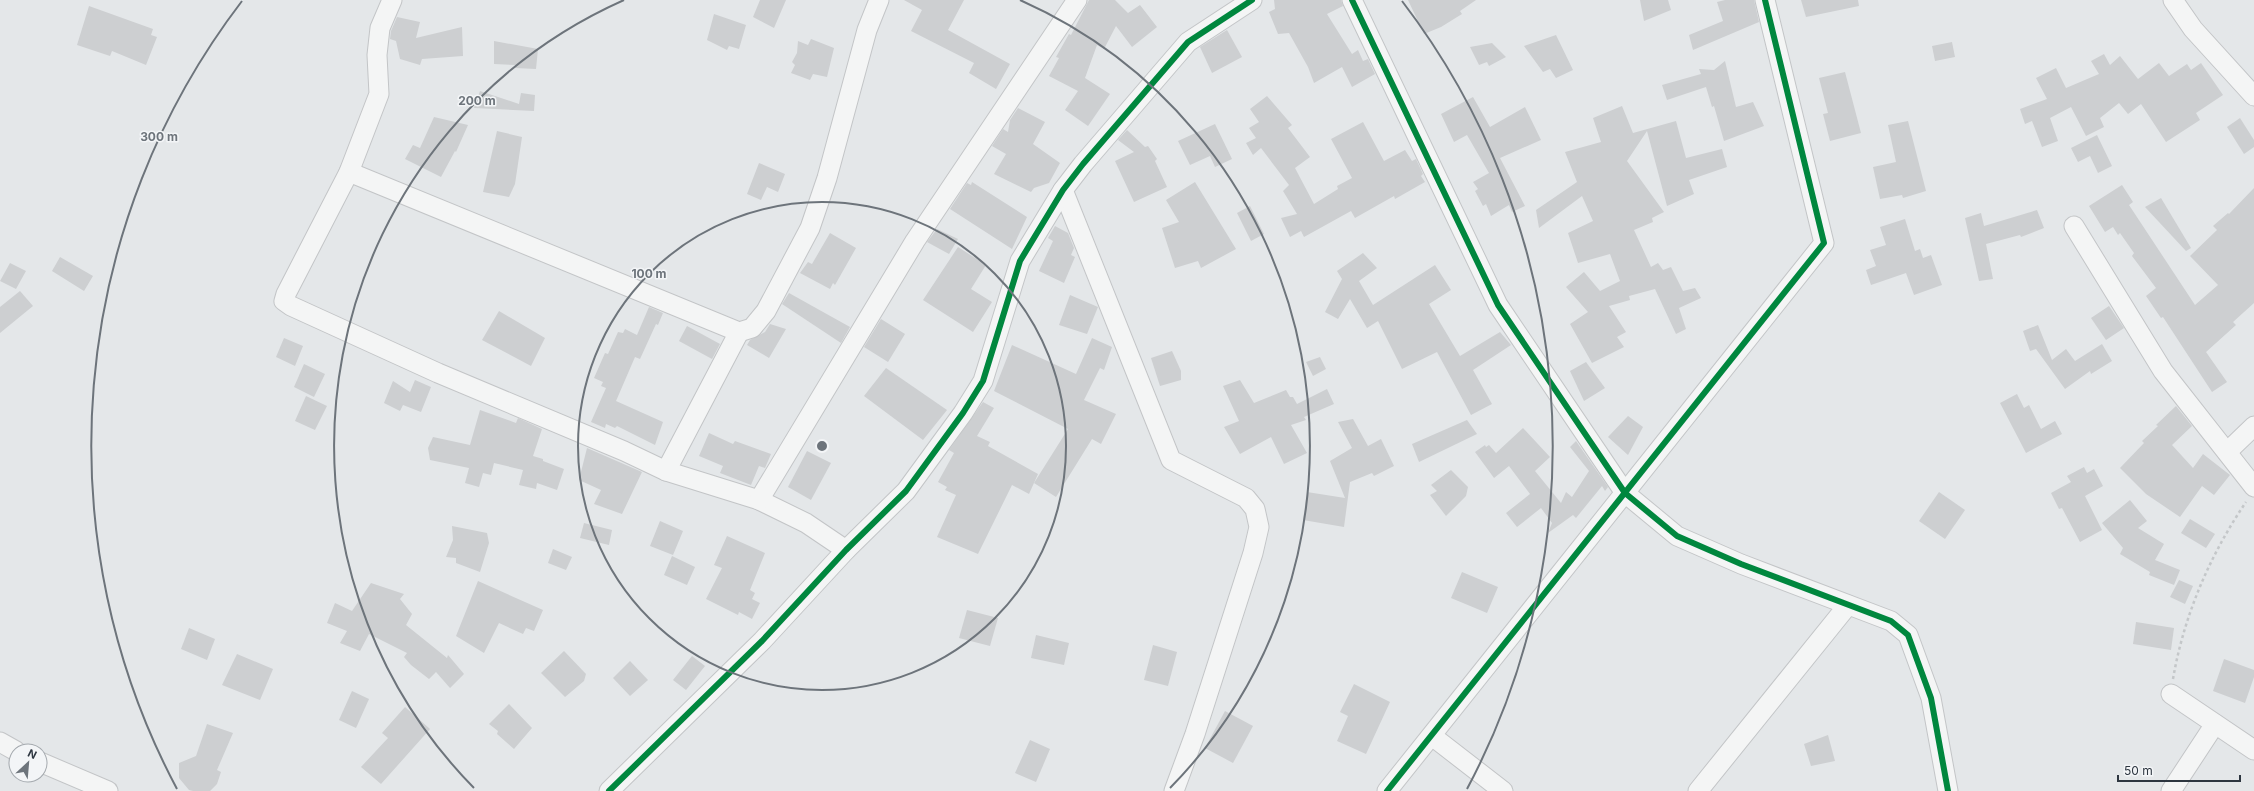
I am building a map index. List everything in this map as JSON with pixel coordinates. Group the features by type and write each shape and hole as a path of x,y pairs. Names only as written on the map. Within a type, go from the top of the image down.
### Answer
{"street":[{"path":"392,0 391,7 380,28 377,55 379,94 349,172 286,294 284,301 291,306 438,373 624,451 666,471 759,500 806,523 846,550"},
{"path":"349,172 739,332 752,328 766,311 810,228 827,178 867,30 879,0"},
{"path":"759,500 915,241 1077,0"},
{"path":"609,791 762,641 846,550 906,491 963,413 983,381 1020,261 1063,190 1083,164 1188,42 1252,0"},
{"path":"1352,0 1498,305 1625,492 1677,536 1741,564 1891,621 1908,635 1931,698 1948,791"},
{"path":"1387,791 1824,243 1765,0"},
{"path":"2173,0 2193,29 2254,96"},
{"path":"1063,190 1171,460 1246,498 1255,509 1258,527 1253,553 1205,704 1174,791"},
{"path":"2074,226 2163,371 2226,452 2252,492"},
{"path":"666,471 739,332"},
{"path":"2226,452 2254,426"},
{"path":"1698,791 1848,605"},
{"path":"2171,694 2254,750"},
{"path":"2171,791 2215,724"},
{"path":"1432,736 1503,791"},
{"path":"48,765 108,791"}],"path":[{"path":"2171,694 2178,647 2190,609 2223,536 2252,492"}],"building":[{"path":"760,0 786,0 774,28 753,17"},
{"path":"904,0 964,0 948,30 1010,64 996,89 969,73 974,63 911,31 922,10"},
{"path":"1089,0 1115,0 1128,13 1140,5 1157,27 1132,47 1116,26 1104,49 1097,45 1085,78 1110,94 1088,126 1065,110 1078,91 1049,76 1059,58 1056,57 1069,34 1071,35"},
{"path":"1274,0 1341,0 1343,6 1327,14 1352,54 1358,50 1363,61 1368,59 1375,74 1352,87 1342,67 1314,83 1308,67 1289,33 1278,34 1269,12 1275,9"},
{"path":"1408,0 1476,0 1460,11 1462,14 1441,27 1424,34"},
{"path":"1640,0 1668,0 1671,10 1644,21"},
{"path":"1725,0 1754,0 1759,22 1693,50 1689,35 1723,21 1717,2"},
{"path":"1801,0 1858,0 1859,6 1806,17"},
{"path":"89,6 153,29 151,35 157,37 146,65 112,51 110,56 77,45"},
{"path":"714,14 746,25 739,49 729,46 727,50 707,40"},
{"path":"397,17 420,22 416,38 462,27 463,56 422,59 420,65 400,59 396,41 390,39 391,31"},
{"path":"1227,30 1242,57 1212,73 1200,47"},
{"path":"1556,35 1573,70 1556,78 1550,69 1543,72 1524,46"},
{"path":"811,39 834,48 827,77 813,74 810,80 791,73 795,65 792,62 797,53 798,41 808,45"},
{"path":"494,41 538,49 536,69 515,68 516,65 494,64"},
{"path":"1952,42 1955,57 1935,61 1932,46"},
{"path":"1492,43 1506,57 1489,66 1487,62 1479,65 1470,47"},
{"path":"2104,54 2110,65 2120,56 2138,79 2159,63 2169,76 2187,64 2191,70 2201,63 2223,95 2196,113 2200,120 2166,142 2141,104 2128,114 2119,103 2100,118 2104,127 2086,136 2071,107 2050,118 2058,141 2042,147 2032,121 2025,124 2020,109 2047,99 2036,78 2056,68 2066,88 2099,74 2091,61"},
{"path":"1725,61 1736,107 1753,102 1764,126 1724,141 1714,106 1712,107 1706,87 1667,100 1662,85 1701,74 1699,69 1714,70"},
{"path":"1845,72 1861,133 1830,141 1823,114 1828,113 1819,78"},
{"path":"480,91 519,104 521,93 535,95 534,111 474,108"},
{"path":"1267,96 1292,125 1288,128 1310,157 1295,168 1314,204 1338,189 1337,186 1352,178 1331,139 1363,122 1384,161 1405,150 1412,161 1416,159 1423,174 1421,176 1425,182 1395,199 1394,196 1355,218 1351,211 1304,237 1301,231 1290,237 1281,218 1297,214 1283,191 1289,185 1261,148 1253,155 1246,143 1256,138 1249,128 1259,122 1250,109"},
{"path":"1473,97 1490,127 1525,107 1541,140 1500,158 1525,206 1512,212 1509,205 1491,216 1486,204 1483,206 1475,191 1478,189 1473,182 1489,173 1467,135 1454,142 1441,114"},
{"path":"1622,106 1633,133 1676,121 1686,158 1722,149 1727,167 1689,180 1694,194 1667,206 1647,131 1627,161 1664,212 1652,218 1653,222 1634,230 1651,267 1658,263 1663,270 1671,267 1683,291 1695,288 1701,298 1679,308 1686,329 1676,334 1655,289 1629,296 1630,300 1609,306 1626,332 1617,337 1624,347 1592,363 1570,324 1588,312 1566,287 1584,272 1600,291 1620,281 1610,254 1578,263 1568,233 1593,221 1582,196 1539,228 1536,210 1577,182 1565,152 1601,142 1593,118"},
{"path":"1018,108 1045,122 1033,144 1060,163 1049,183 1034,188 1031,192 994,174 1006,154 992,146 1003,129 1008,132 1010,120"},
{"path":"434,117 468,125 456,152 455,151 441,177 405,159 413,145 420,148"},
{"path":"2240,118 2254,140 2254,147 2244,154 2227,127"},
{"path":"1908,121 1926,191 1903,198 1902,195 1880,199 1873,167 1896,162 1888,125"},
{"path":"1215,124 1232,159 1215,167 1210,156 1190,165 1178,141"},
{"path":"1127,130 1145,147 1148,146 1157,159 1155,161 1167,187 1134,202 1115,161 1134,152 1118,140"},
{"path":"497,131 522,137 515,184 509,197 483,192"},
{"path":"2097,135 2112,166 2098,173 2090,156 2078,162 2071,148"},
{"path":"759,163 785,174 778,192 767,187 761,200 747,194"},
{"path":"972,182 1027,217 1012,249 950,209 967,183 971,185"},
{"path":"1195,182 1236,249 1201,268 1198,261 1175,268 1162,228 1179,222 1166,200"},
{"path":"2122,185 2133,202 2129,205 2195,305 2218,285 2190,256 2217,230 2213,226 2228,213 2229,214 2254,188 2254,303 2233,322 2236,325 2206,352 2227,382 2212,392 2163,317 2161,318 2146,296 2156,288 2132,256 2134,253 2120,233 2118,235 2113,227 2105,232 2089,206"},
{"path":"2161,198 2191,248 2186,251 2145,207"},
{"path":"1250,206 1264,234 1251,241 1237,213"},
{"path":"2037,210 2044,228 2021,237 2020,235 1986,244 1993,279 1979,281 1965,218 1981,213 1984,226"},
{"path":"1905,219 1915,251 1920,249 1923,258 1931,255 1942,285 1914,295 1906,273 1871,285 1866,270 1876,266 1870,250 1886,245 1880,227"},
{"path":"1055,226 1068,233 1074,248 1071,255 1075,257 1064,283 1039,271 1053,241 1048,238"},
{"path":"937,229 958,239 949,254 927,242"},
{"path":"830,233 856,248 835,285 833,283 830,289 800,273 808,262 812,264"},
{"path":"958,247 986,265 971,289 992,302 973,332 923,300"},
{"path":"1363,253 1377,268 1359,281 1373,305 1435,265 1451,290 1429,304 1460,356 1500,332 1511,345 1473,370 1492,404 1471,415 1437,352 1402,369 1378,321 1367,328 1350,299 1338,319 1325,312 1342,279 1337,271"},
{"path":"60,257 93,276 84,291 52,271"},
{"path":"10,263 26,271 16,289 0,281"},
{"path":"20,291 33,306 0,333 0,307"},
{"path":"789,293 850,327 841,343 782,304"},
{"path":"1070,295 1098,307 1087,334 1059,325"},
{"path":"2109,306 2124,328 2106,340 2091,318"},
{"path":"649,307 663,313 658,325 656,324 640,359 635,357 616,401 663,422 655,445 617,426 615,428 606,424 605,428 591,422 606,388 601,386 603,382 594,378 605,353 608,354 618,332 623,333 625,329 637,335"},
{"path":"499,311 545,338 531,366 482,340"},
{"path":"881,319 905,334 888,362 864,347"},
{"path":"770,324 786,329 769,358 747,345 750,340 765,332"},
{"path":"2038,325 2052,360 2066,349 2075,361 2102,344 2112,361 2091,374 2090,371 2065,389 2036,349 2030,351 2023,331"},
{"path":"687,326 720,344 712,359 679,341"},
{"path":"284,338 303,346 295,366 276,357"},
{"path":"1092,338 1112,347 1104,370 1100,368 1084,400 1116,414 1101,444 1092,439 1056,497 1034,483 1068,429 994,391 1012,345 1076,374"},
{"path":"1172,351 1181,371 1181,380 1160,386 1151,358"},
{"path":"1320,357 1326,369 1313,376 1306,362"},
{"path":"1586,362 1605,388 1584,401 1570,371"},
{"path":"304,364 325,374 314,397 294,387"},
{"path":"886,368 947,410 923,440 864,396"},
{"path":"415,380 431,387 421,412 403,405 400,411 384,403 393,381 410,392"},
{"path":"1240,380 1254,403 1286,390 1297,404 1327,389 1334,404 1304,417 1306,420 1291,425 1307,453 1284,464 1271,437 1240,454 1224,427 1239,421 1223,386"},
{"path":"2017,394 2024,408 2029,405 2041,429 2055,421 2062,434 2026,453 2000,403"},
{"path":"306,396 327,406 315,430 295,421"},
{"path":"983,402 994,408 977,436 990,442 988,446 1038,474 1029,494 1012,485 978,554 937,537 956,495 945,490 947,487 938,482 954,453 949,450"},
{"path":"2176,406 2192,426 2172,445 2193,468 2203,454 2230,475 2214,495 2202,486 2180,517 2146,494 2120,468 2144,443 2142,441 2158,426 2156,425"},
{"path":"480,410 516,423 518,418 542,429 533,456 564,469 557,490 537,483 536,489 519,485 523,470 494,463 491,475 483,473 479,487 465,483 469,468 430,460 428,448 433,437 470,445"},
{"path":"1628,416 1643,427 1628,455 1608,437"},
{"path":"1353,419 1368,446 1381,439 1394,466 1374,476 1372,473 1350,482 1344,527 1303,520 1307,492 1345,498 1330,461 1352,448 1338,422"},
{"path":"1467,420 1477,434 1419,462 1412,444"},
{"path":"1523,428 1550,457 1535,471 1561,503 1566,492 1572,497 1589,471 1570,447 1576,441 1608,487 1605,491 1602,486 1576,518 1573,515 1548,533 1552,523 1541,508 1517,527 1506,513 1530,494 1509,466 1494,478 1475,452 1485,445 1486,447 1489,445 1496,453"},
{"path":"709,433 733,444 735,441 771,454 765,468 759,466 751,485 720,473 723,466 699,456"},
{"path":"587,448 642,472 622,514 594,504 601,490 579,480"},
{"path":"807,451 831,463 811,500 788,487"},
{"path":"2084,467 2087,473 2094,469 2103,486 2085,496 2102,530 2080,542 2062,508 2059,509 2051,493 2071,482 2067,476"},
{"path":"1451,470 1468,487 1466,496 1446,516 1430,495 1437,491 1431,485"},
{"path":"1939,492 1965,510 1945,539 1919,521"},
{"path":"2130,500 2147,521 2138,528 2164,544 2155,560 2180,570 2174,585 2149,575 2150,572 2120,554 2123,548 2102,523"},
{"path":"2190,519 2215,534 2206,548 2181,533"},
{"path":"660,521 683,531 673,555 650,546"},
{"path":"584,523 612,530 609,545 580,538"},
{"path":"452,526 487,533 489,543 480,572 456,563 456,558 446,557 453,540"},
{"path":"727,536 765,553 750,590 755,593 752,599 760,603 752,619 739,612 738,615 706,599 722,568 714,565"},
{"path":"553,549 572,557 566,570 548,563"},
{"path":"672,556 695,567 687,585 664,575"},
{"path":"1462,572 1498,587 1487,613 1451,598"},
{"path":"2179,580 2193,586 2185,604 2170,597"},
{"path":"478,581 543,610 534,631 526,628 523,634 499,623 484,653 456,636"},
{"path":"371,583 404,594 400,599 412,614 406,625 447,658 448,655 464,674 450,688 436,672 429,679 411,665 404,657 407,653 369,634 360,651 340,643 347,631 327,623 335,603 352,611"},
{"path":"967,610 998,618 990,646 959,638"},
{"path":"2136,622 2174,628 2171,650 2133,644"},
{"path":"189,628 215,639 207,660 181,649"},
{"path":"1036,635 1069,643 1064,665 1031,658"},
{"path":"1153,645 1177,652 1168,686 1144,680"},
{"path":"564,651 586,674 584,681 565,697 541,673"},
{"path":"237,654 273,669 260,700 222,685"},
{"path":"692,656 705,666 686,690 673,680"},
{"path":"2224,659 2254,670 2254,677 2245,703 2213,691"},
{"path":"630,661 648,680 630,696 613,678"},
{"path":"1354,684 1390,702 1366,754 1337,741 1348,716 1340,712"},
{"path":"352,691 369,699 356,728 339,720"},
{"path":"509,704 532,728 514,749 497,734 498,731 489,724"},
{"path":"405,707 430,729 381,784 361,767 388,738 382,733"},
{"path":"1225,711 1253,726 1233,763 1205,748"},
{"path":"207,724 233,733 217,770 221,772 217,784 210,791 193,791 189,790 179,778 179,763 196,756"},
{"path":"1828,735 1835,761 1811,766 1804,744"},
{"path":"1030,740 1050,749 1036,782 1015,773"}],"cycle path":[{"path":"609,791 762,641 846,550 906,491 963,413 983,381 1020,261 1063,190 1083,164 1188,42 1252,0"},
{"path":"1352,0 1498,305 1625,493 1677,536 1741,564 1891,621 1908,635 1931,698 1948,791"},
{"path":"1387,791 1824,243 1765,0"}]}
